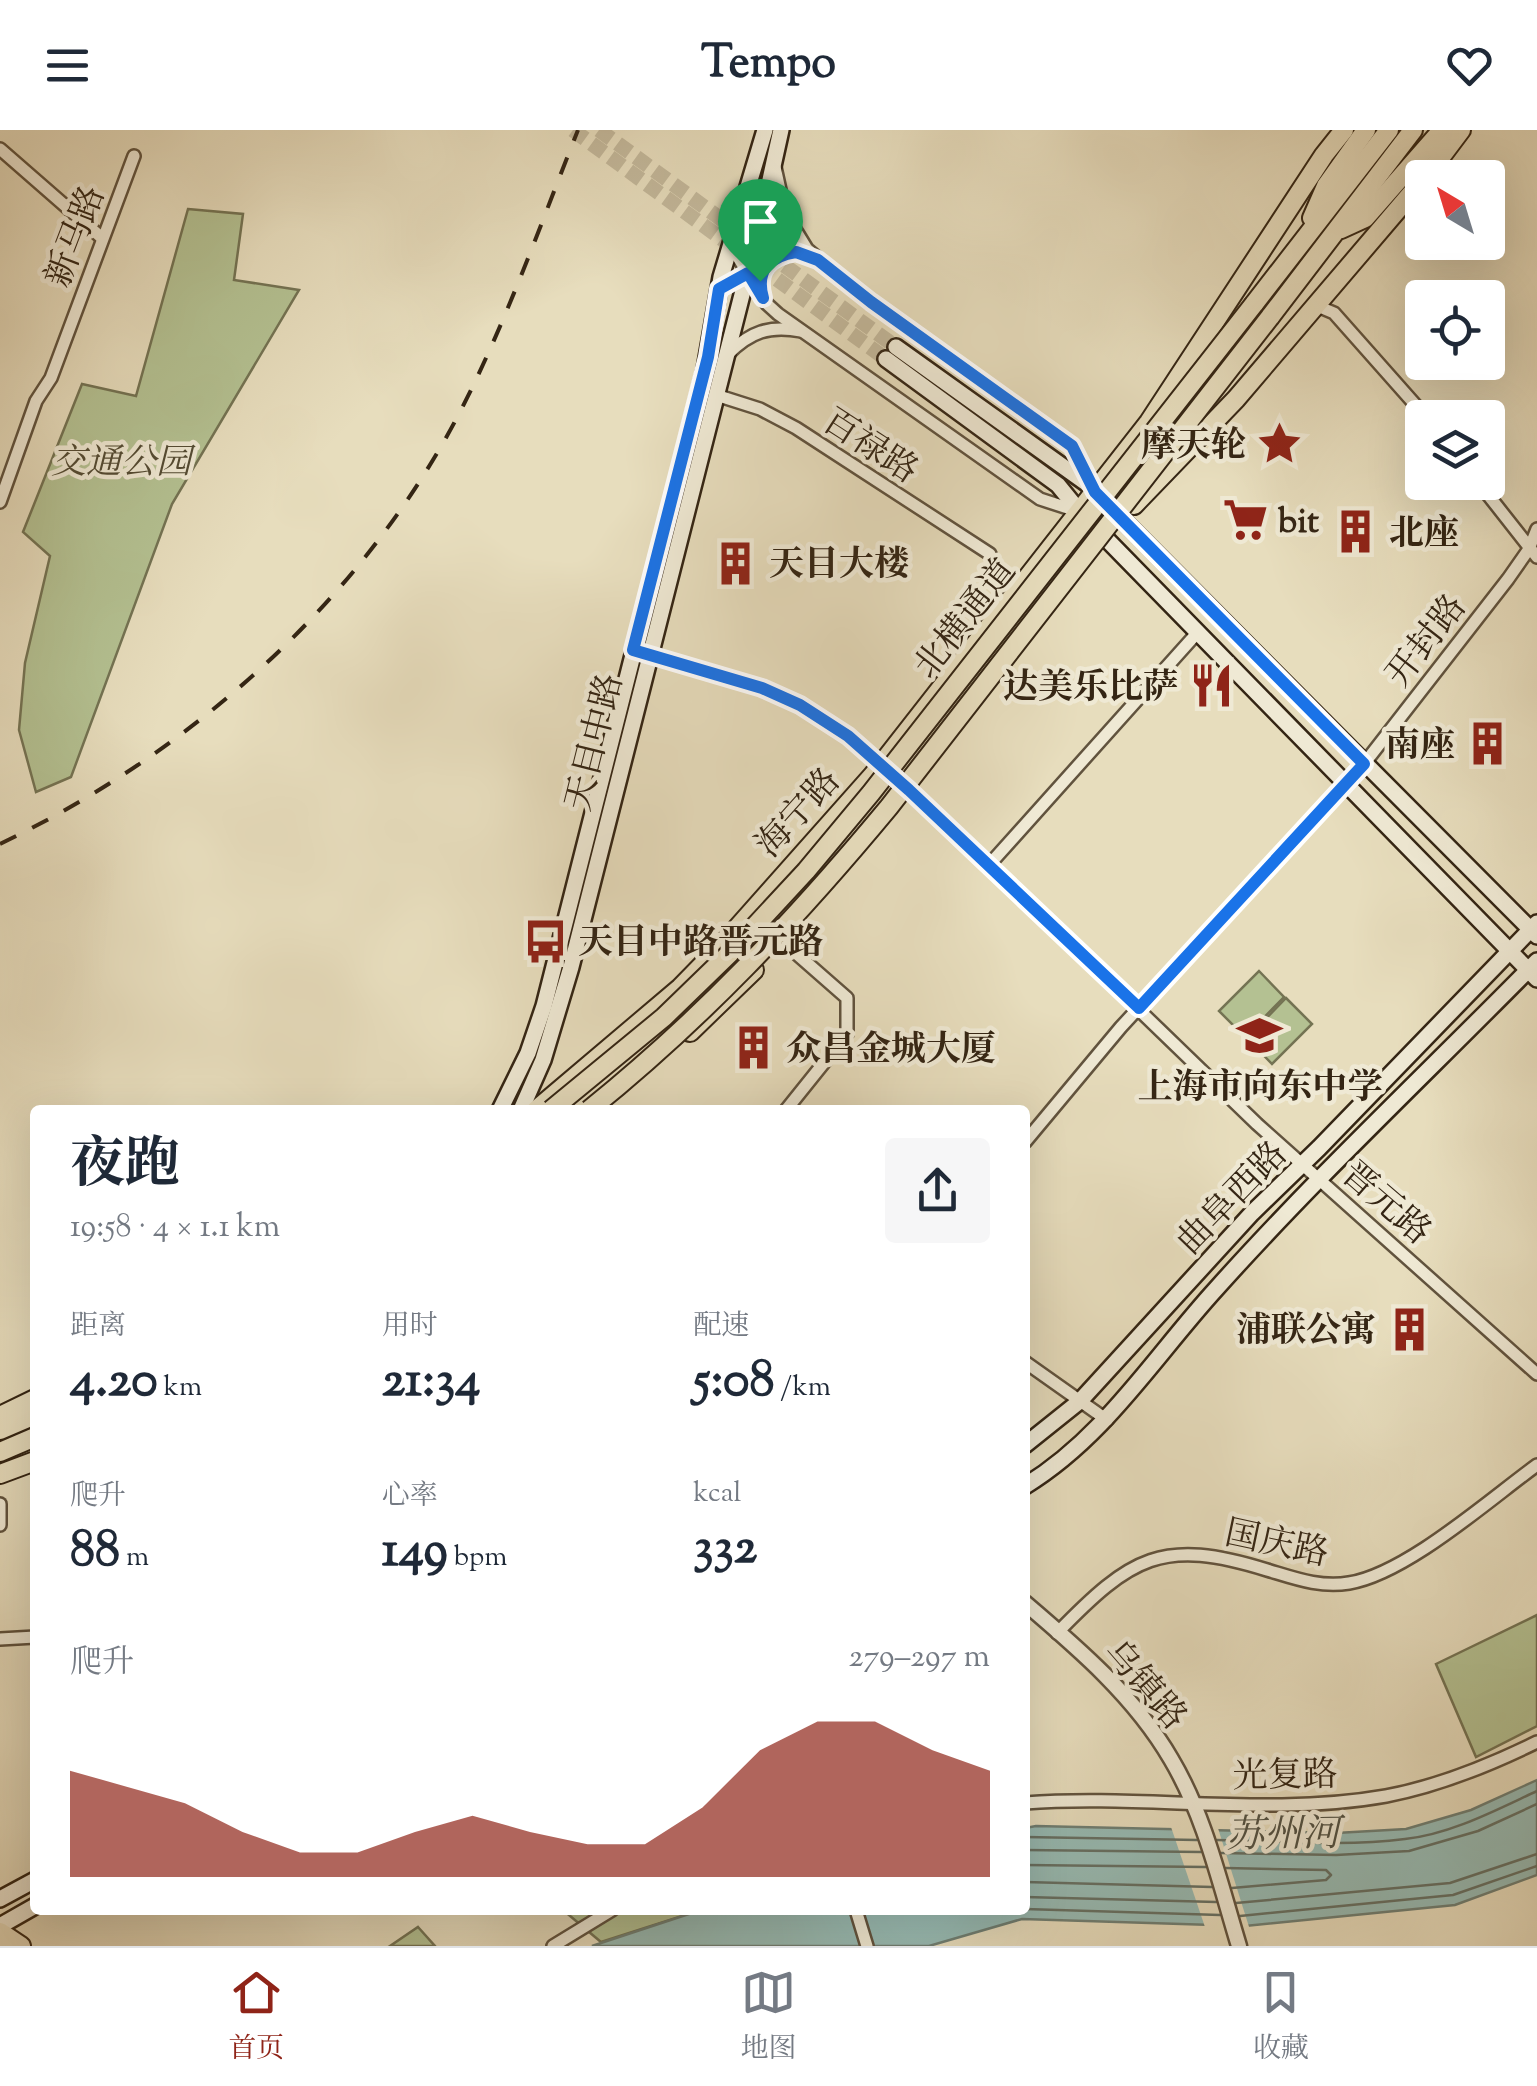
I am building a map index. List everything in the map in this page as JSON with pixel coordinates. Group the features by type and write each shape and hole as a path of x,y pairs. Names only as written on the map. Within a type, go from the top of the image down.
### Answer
{"main road":[{"name":"天目中路","path":"523,1105 559,1010 708,357 719,289 765,130"},
{"name":"天目中路","path":"502,1105 528,1053 544,1006 716,396 780,130"},
{"name":"海宁路","path":"542,1105 636,1028 690,977 881,765 1149,422 1344,130"},
{"path":"1297,249 1326,186 1366,130"},
{"name":"北横通道","path":"557,1105 664,1017 806,871 1389,130"},
{"name":"北横通道","path":"595,1105 680,1034 824,886 1413,130"},
{"path":"1336,232 1365,218 1442,130"},
{"name":"海宁路","path":"1438,160 1461,130"},
{"name":"海宁路","path":"604,1105 720,1006 782,941 892,815 1122,518 1236,399 1405,201"},
{"path":"1534,970 1346,784 1058,485 891,353 1095,492 1535,930"},
{"name":"曲阜西路","path":"1030,1441 1080,1401 1252,1213 1510,950 1535,930"},
{"name":"曲阜西路","path":"1030,1482 1107,1420 1214,1291 1319,1180 1534,970"},
{"path":"0,1416 30,1401"},
{"path":"0,1427 30,1414"},
{"path":"0,1452 30,1439"},
{"path":"0,1461 30,1448"},
{"path":"0,1474 30,1463"},
{"path":"0,1899 30,1883"},
{"path":"21,1946 0,1929 30,1909"}],"street":[{"path":"0,149 102,238"},
{"path":"774,154 785,213 798,238 818,260 1072,446 1095,492"},
{"name":"新马路","path":"0,502 134,156"},
{"path":"731,246 763,298 778,314 1040,499 1080,512"},
{"path":"719,289 772,259 796,252 818,260"},
{"path":"763,298 760,276 772,259"},
{"path":"1315,305 1334,312 1411,400"},
{"path":"725,356 759,330 805,331"},
{"name":"百禄路","path":"716,396 760,410 796,428 990,554"},
{"path":"1492,500 1533,553"},
{"name":"开封路","path":"1030,1136 1139,1008 1364,764 1533,553 1537,529"},
{"path":"989,865 1198,632"},
{"name":"晋元路","path":"641,652 728,676 783,697 848,736 1319,1180 1537,1374"},
{"path":"782,941 848,998 847,1034 790,1105"},
{"path":"1030,1366 1107,1420"},
{"name":"国庆路","path":"1058,1633 1100,1589 1126,1570 1187,1553 1220,1555 1310,1584 1350,1584 1411,1557 1537,1465"},
{"path":"0,1504 0,1525"},
{"name":"乌镇路","path":"1030,1608 1095,1664 1143,1717 1171,1760 1200,1820 1240,1946"},
{"path":"0,1639 30,1637"},
{"name":"光复路","path":"1030,1803 1326,1803 1386,1796 1467,1774 1537,1742"},
{"path":"553,1946 605,1915"},
{"path":"858,1915 867,1946"}],"green space":[{"name":"交通公园","path":"188,209 243,214 234,280 299,290 172,504 71,777 36,792 19,730 25,663 50,556 23,532 82,384 136,396"},
{"path":"1259,971 1284,997 1245,1037 1219,1011"},
{"path":"1286,998 1312,1024 1272,1064 1247,1038"},
{"path":"1537,1615 1537,1726 1476,1757 1436,1664"},
{"path":"569,1915 685,1915 601,1942"},
{"path":"418,1927 435,1946 390,1946"}],"water":[{"name":"苏州河","path":"1537,1780 1537,1875 1455,1905 1245,1926 1022,1919 929,1946 592,1946 686,1915 1030,1915 1030,1827 1036,1826 1336,1833 1406,1829 1471,1810"}],"pier":[{"path":"1170,1824 1217,1825 1250,1930 1206,1930"}],"tunnel":[{"path":"573,130 886,359"},
{"path":"599,130 896,347"}],"railway":[{"path":"0,844 140,764 205,716 266,664 323,607 374,545 421,480 478,376 578,130"}],"place":[{"name":"摩天轮","path":"1279,444"},
{"name":"bit","path":"1245,520"},
{"name":"北座","path":"1356,532"},
{"name":"天目大楼","path":"736,563"},
{"name":"达美乐比萨","path":"1211,686"},
{"name":"南座","path":"1488,744"},
{"name":"天目中路晋元路","path":"545,941"},
{"name":"上海市向东中学","path":"1260,1036"},
{"name":"众昌金城大厦","path":"753,1048"},
{"name":"浦联公寓","path":"1409,1329"}],"route":[{"path":"796,252 810,254 1072,446 1095,492 1364,764 1139,1008 848,736 800,705 762,688 633,650 708,357 719,289 748,273 763,298 760,281 762,271 772,259 796,252"}]}
